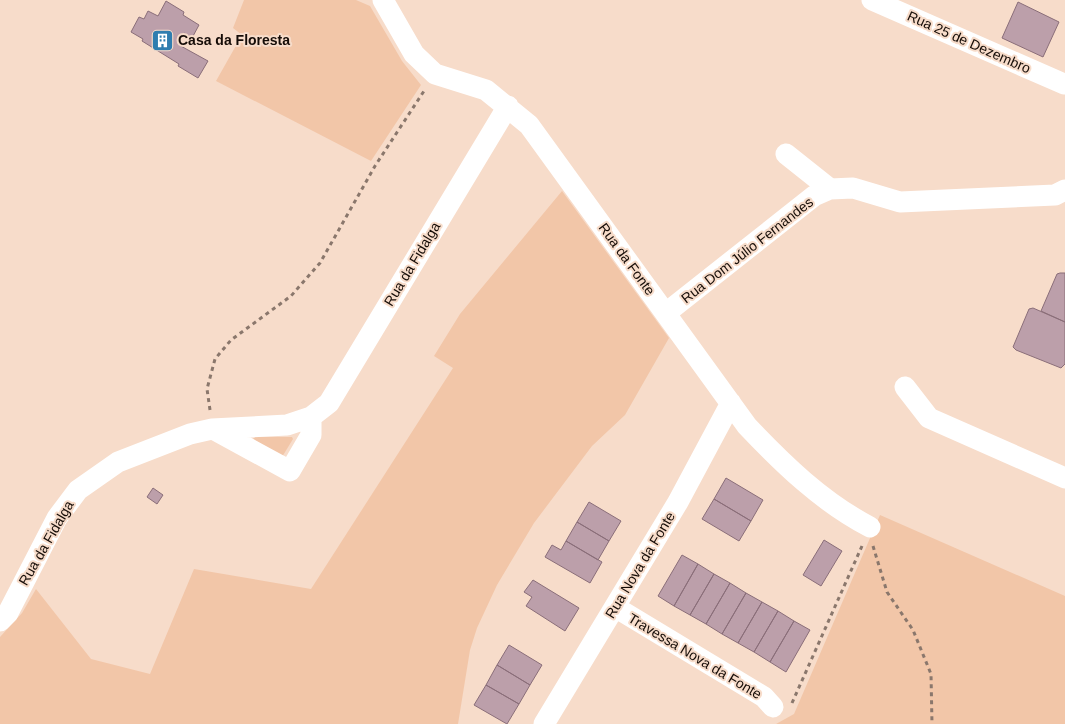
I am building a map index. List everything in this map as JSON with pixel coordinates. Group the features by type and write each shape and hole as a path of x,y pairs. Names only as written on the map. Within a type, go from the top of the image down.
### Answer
{"street":[{"name":"Rua da Fonte","path":"383,0 414,54 435,74 486,90 530,125 747,426 812,489 854,519 870,527"},
{"name":"Rua 25 de Dezembro","path":"872,0 1065,83"},
{"path":"1065,83 1065,90"},
{"name":"Rua da Fidalga","path":"0,621 8,613 58,518 78,490 118,462 190,434 212,429 287,425 311,417 329,403 508,106"},
{"name":"Rua Dom Júlio Fernandes","path":"786,154 830,189"},
{"name":"Rua Dom Júlio Fernandes","path":"666,313 814,196 830,189 854,188 900,202 1055,195 1065,190"},
{"path":"905,387 929,418 1065,478"},
{"name":"Rua Nova da Fonte","path":"544,724 678,502 731,403"},
{"path":"212,429 290,471 310,435 311,417"},
{"name":"Travessa Nova da Fonte","path":"615,607 782,707"}],"path":[{"path":"212,429 207,389 215,359 231,340 290,296 320,263 374,166 435,74"},
{"path":"782,707 839,600 870,527"},
{"path":"870,527 876,558 887,592 913,630 931,674 932,724"}],"shaded area":[{"path":"244,0 356,0 370,6 402,61 421,85 371,161 216,81 242,35 233,28"},
{"path":"562,191 669,338 625,415 592,446 534,523 497,585 477,628 470,650 458,724 0,724 0,637 22,613 36,589 91,659 150,674 194,569 311,589 453,368 434,356 460,314"},
{"path":"255,437 292,437 293,439 282,457 253,439"},
{"path":"880,515 1065,596 1065,724 776,724 794,714"}],"building":[{"name":"Casa da Floresta","path":"166,1 184,12 183,15 199,25 192,38 184,33 179,45 208,61 198,78 131,32 139,17 144,19 148,11 158,16"},
{"path":"1018,2 1059,22 1043,57 1002,38"},
{"path":"1065,273 1065,322 1041,311 1057,274"},
{"path":"1033,308 1065,322 1065,364 1061,368 1016,350 1013,347 1029,309"},
{"path":"726,478 763,500 751,521 714,499"},
{"path":"153,488 163,495 157,504 147,497"},
{"path":"714,499 751,521 739,541 702,519"},
{"path":"589,502 621,521 609,541 577,522"},
{"path":"577,522 609,541 598,560 566,541"},
{"path":"824,540 842,551 821,586 803,575"},
{"path":"566,541 602,562 590,583 545,557 552,545 561,550"},
{"path":"682,555 698,564 674,606 658,596"},
{"path":"698,564 714,574 690,615 674,606"},
{"path":"714,574 730,583 706,624 690,615"},
{"path":"533,580 579,608 565,631 526,606 532,597 524,592"},
{"path":"730,583 746,593 722,634 706,624"},
{"path":"746,593 762,602 738,643 722,634"},
{"path":"762,602 778,611 754,652 738,643"},
{"path":"778,611 794,621 770,662 754,652"},
{"path":"794,621 810,630 786,672 770,662"},
{"path":"509,645 542,665 530,685 497,665"},
{"path":"497,665 530,685 519,704 486,685"},
{"path":"486,685 519,704 507,724 474,705"}],"place":[{"name":"Casa da Floresta","path":"162,40"}]}
